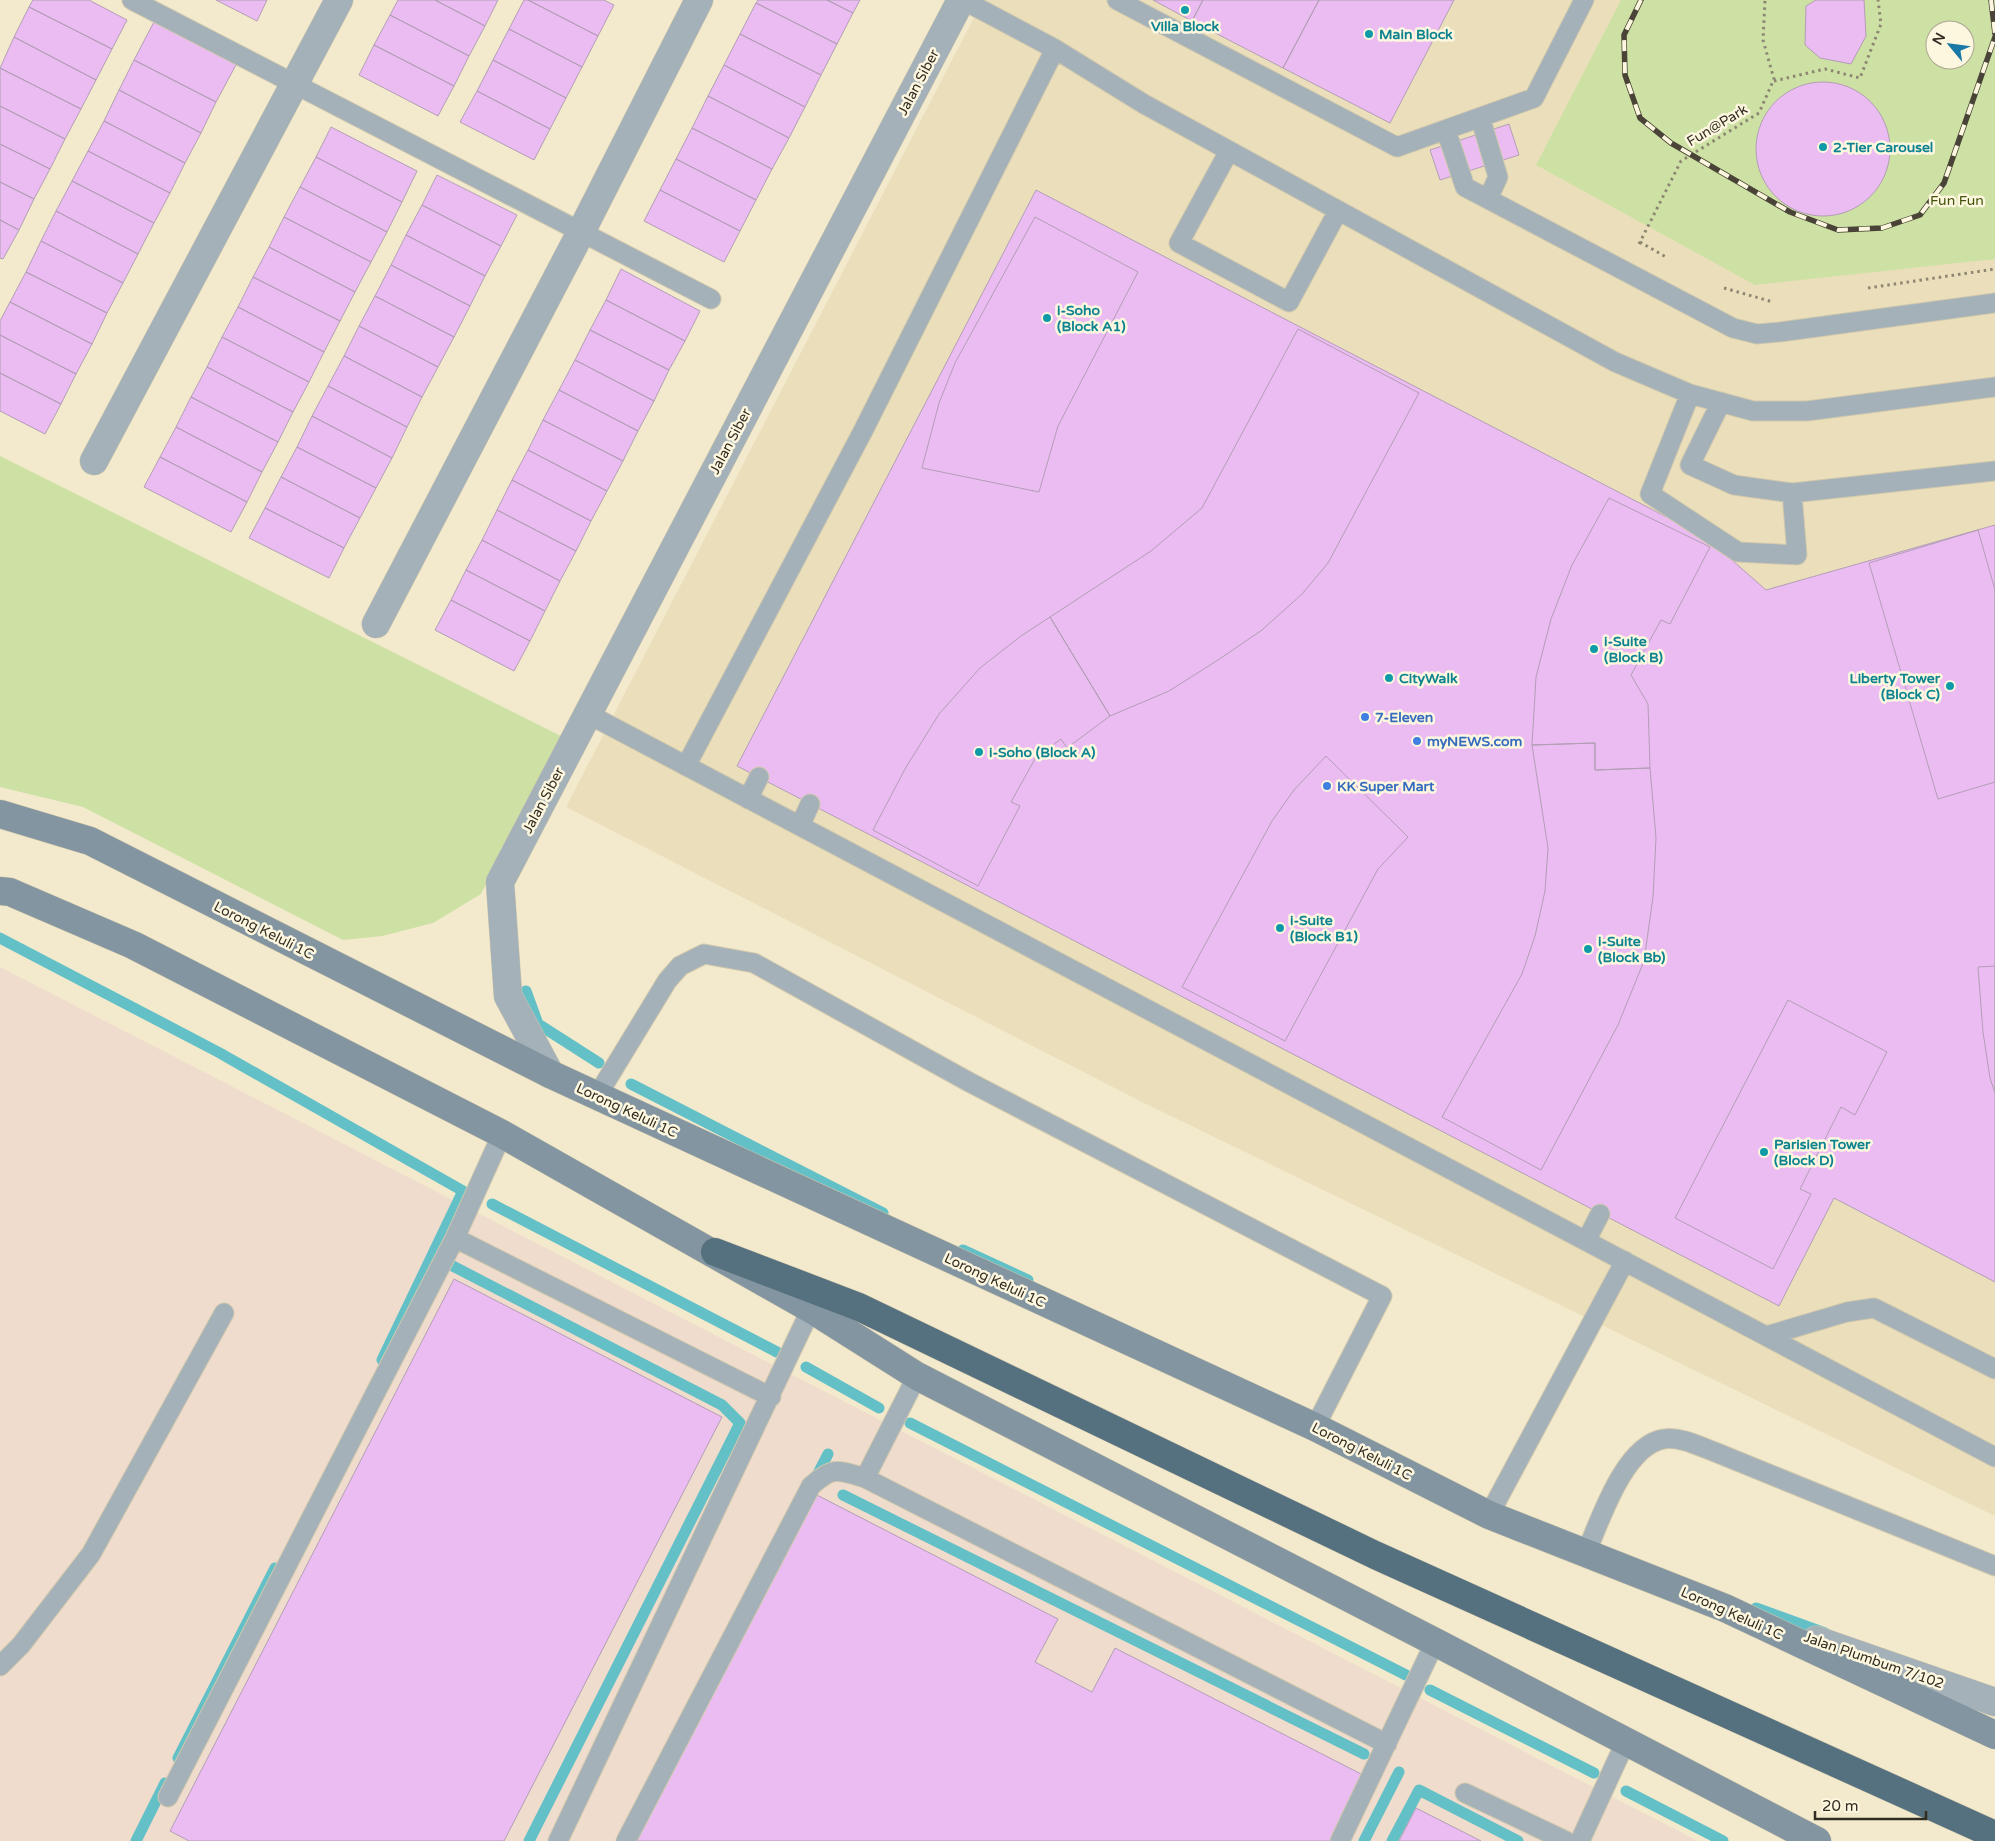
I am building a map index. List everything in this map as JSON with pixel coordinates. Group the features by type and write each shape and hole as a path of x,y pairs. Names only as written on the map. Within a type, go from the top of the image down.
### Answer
{"highway":[{"path":"715,1252 858,1307 1375,1554 1995,1835"}],"street":[{"path":"94,461 339,0"},
{"path":"376,624 581,232 699,0"},
{"name":"Jalan Siber","path":"550,1074 508,996 500,882 962,0"},
{"name":"Lorong Keluli 1C","path":"0,814 90,841 550,1074 1315,1428 1489,1515 1725,1608 1995,1735"},
{"path":"0,891 10,892 132,945 502,1134 715,1252 811,1309 917,1376 1817,1841"},
{"name":"Jalan Plumbum 7/102","path":"1725,1608 1995,1702"}],"lane":[{"path":"132,0 711,299"},
{"path":"962,0 1055,49 1144,104 1615,362 1690,394 1753,411 1807,411 1995,387"},
{"path":"1117,0 1397,147 1534,98 1584,0"},
{"path":"686,766 863,431 1055,49"},
{"path":"1480,117 1498,177 1488,199"},
{"path":"1446,130 1465,187 1733,328 1757,334 1995,303"},
{"path":"1229,151 1180,243 1289,302 1338,211"},
{"path":"1690,394 1650,494 1738,552 1797,555 1792,493"},
{"path":"1721,402 1690,465 1734,485 1792,493 1995,471"},
{"path":"588,714 1995,1457"},
{"path":"748,799 759,777"},
{"path":"800,826 810,804"},
{"path":"597,1096 667,981 680,966 704,954 754,963 969,1082 1382,1296 1315,1428"},
{"path":"168,1796 455,1238 502,1134"},
{"path":"1586,1241 1600,1214"},
{"path":"455,1238 771,1397"},
{"path":"1489,1515 1624,1261"},
{"path":"1766,1336 1847,1312 1874,1308 1995,1369"},
{"path":"558,1841 771,1397 811,1309"},
{"path":"0,1666 21,1645 90,1554 224,1313"},
{"path":"865,1478 917,1376"},
{"path":"1586,1553 1623,1470 1644,1449 1664,1438 1690,1443 1716,1452 1995,1566"},
{"path":"626,1841 811,1486 825,1474 837,1470 865,1478 1387,1744"},
{"path":"1340,1841 1435,1642"},
{"path":"1580,1841 1625,1743"},
{"path":"1466,1793 1566,1841"}],"path":[{"path":"1765,0 1763,40 1774,79 1825,69 1860,78 1882,24 1878,0"},
{"name":"Fun@Park","path":"1672,261 1640,242 1680,160 1759,113 1774,79"},
{"path":"1861,289 1995,269"},
{"path":"1721,287 1739,294 1775,302"}],"shaded area":[{"path":"983,0 1995,0 1995,1516 1144,1103 566,807"},
{"path":"0,967 1698,1841 0,1841"}],"green space":[{"name":"Fun Fun","path":"1621,0 1995,0 1995,259 1755,285 1536,165"},
{"path":"0,456 561,736 481,894 433,923 382,936 343,940 83,807 0,787"}],"building":[{"path":"33,0 89,0 127,20 112,49 29,7"},
{"path":"216,0 267,0 257,21"},
{"path":"398,0 435,0 485,26 469,56 390,15"},
{"path":"435,0 498,0 485,26"},
{"path":"524,0 528,0 598,36 582,67 509,29"},
{"path":"528,0 604,0 614,5 598,36"},
{"path":"758,0 827,0 853,13 837,44 756,3"},
{"path":"827,0 860,0 853,13"},
{"name":"Villa Block","path":"1153,0 1203,0 1192,21"},
{"path":"1203,0 1319,0 1283,68 1192,21"},
{"name":"Main Block","path":"1319,0 1454,0 1390,123 1283,68"},
{"path":"1816,0 1864,0 1866,36 1851,64 1820,58 1805,45 1806,6"},
{"path":"756,3 837,44 821,75 740,34"},
{"path":"29,7 112,49 96,80 14,37"},
{"path":"390,15 469,56 454,86 374,45"},
{"path":"155,20 237,63 216,102 134,60"},
{"path":"509,29 582,67 566,98 493,60"},
{"path":"740,34 821,75 805,107 724,65"},
{"path":"14,37 96,80 81,109 0,68"},
{"path":"374,45 454,86 438,116 359,75"},
{"path":"134,60 216,102 201,133 119,90"},
{"path":"493,60 566,98 550,129 477,91"},
{"path":"724,65 805,107 789,138 708,96"},
{"path":"0,68 81,109 65,139 0,106"},
{"name":"2-Tier Carousel","path":"1823,82 1849,87 1871,101 1885,123 1890,149 1885,175 1871,197 1849,211 1823,216 1797,211 1775,197 1761,175 1756,149 1761,123 1775,101 1797,87"},
{"path":"119,90 201,133 185,163 104,121"},
{"path":"477,91 550,129 534,160 460,122"},
{"path":"708,96 789,138 772,169 692,128"},
{"path":"0,106 65,139 50,169 0,144"},
{"path":"104,121 185,163 170,193 88,151"},
{"path":"1509,124 1519,155 1440,180 1430,150"},
{"path":"331,127 417,171 402,202 316,157"},
{"path":"692,128 772,169 756,200 676,159"},
{"path":"0,144 50,169 34,199 0,182"},
{"path":"88,151 170,193 154,223 72,181"},
{"path":"316,157 402,202 387,232 300,187"},
{"path":"676,159 756,200 740,231 660,190"},
{"path":"437,175 517,215 501,246 422,205"},
{"path":"72,181 154,223 138,254 56,211"},
{"path":"0,182 34,199 19,230 0,220"},
{"path":"300,187 387,232 371,262 284,217"},
{"path":"660,190 740,231 724,262 644,221"},
{"name":"CityWalk","path":"1036,190 1707,538 1766,590 1995,525 1995,1282 1834,1198 1779,1306 737,766"},
{"path":"422,205 501,246 485,276 406,235"},
{"path":"56,211 138,254 123,283 41,241"},
{"path":"284,217 371,262 355,292 269,247"},
{"name":"i-Soho (Block A1)","path":"1035,217 1138,272 1058,426 1039,492 922,468 939,403 955,363"},
{"path":"0,220 19,230 3,259 0,258"},
{"path":"406,235 485,276 470,306 391,265"},
{"path":"41,241 123,283 107,313 26,272"},
{"path":"269,247 355,292 340,321 253,277"},
{"path":"391,265 470,306 454,337 375,296"},
{"path":"621,269 700,311 685,341 606,300"},
{"path":"26,272 107,313 92,344 10,302"},
{"path":"253,277 340,321 324,352 238,307"},
{"path":"375,296 454,337 438,367 359,326"},
{"path":"606,300 685,341 669,370 590,330"},
{"path":"10,302 92,344 76,374 0,335 0,321"},
{"path":"238,307 324,352 309,382 222,337"},
{"path":"359,326 438,367 422,397 344,356"},
{"path":"1298,329 1419,393 1328,563 1302,594 1262,630 1218,660 1169,691 1110,716 1050,617 1151,551 1202,508"},
{"path":"590,330 669,370 654,401 575,360"},
{"path":"0,335 76,374 61,404 0,373"},
{"path":"222,337 309,382 293,412 207,367"},
{"path":"344,356 422,397 407,427 328,386"},
{"path":"575,360 654,401 638,431 559,390"},
{"path":"207,367 293,412 278,442 191,397"},
{"path":"0,373 61,404 45,434 0,411"},
{"path":"328,386 407,427 392,458 312,416"},
{"path":"559,390 638,431 623,461 543,420"},
{"path":"191,397 278,442 262,472 176,427"},
{"path":"312,416 392,458 376,488 297,447"},
{"path":"543,420 623,461 607,491 528,450"},
{"path":"176,427 262,472 247,502 160,457"},
{"path":"297,447 376,488 360,518 281,477"},
{"path":"528,450 607,491 591,521 512,480"},
{"path":"160,457 247,502 231,532 144,487"},
{"path":"281,477 360,518 344,548 265,508"},
{"path":"512,480 591,521 576,551 497,510"},
{"name":"i-Suite (Block B)","path":"1609,498 1710,547 1670,624 1661,620 1631,675 1648,704 1650,768 1595,770 1595,743 1532,745 1536,677 1551,619 1572,565"},
{"path":"265,508 344,548 329,578 249,538"},
{"path":"497,510 576,551 560,581 482,540"},
{"name":"Liberty Tower (Block C)","path":"1978,530 1995,590 1995,782 1938,799 1869,563"},
{"path":"482,540 560,581 545,611 466,570"},
{"path":"466,570 545,611 530,641 451,600"},
{"path":"451,600 530,641 514,671 435,630"},
{"name":"i-Soho (Block A)","path":"1050,617 1110,716 1067,748 1061,739 1036,757 1011,802 1020,806 978,886 873,830 905,769 939,714 980,668 1021,636"},
{"name":"i-Suite (Block Bb)","path":"1595,743 1595,770 1650,768 1656,838 1653,897 1644,961 1618,1025 1541,1170 1442,1117 1522,974 1535,936 1545,891 1548,848 1532,745"},
{"name":"i-Suite (Block B1)","path":"1326,756 1408,837 1378,869 1285,1041 1182,987 1272,821 1294,790"},
{"path":"1995,966 1995,1093 1990,1078 1983,1032 1978,967"},
{"name":"Parisien Tower (Block D)","path":"1788,1000 1887,1052 1855,1115 1841,1107 1800,1189 1811,1194 1773,1269 1675,1218"},
{"path":"454,1279 722,1417 504,1841 189,1841 170,1831"},
{"path":"813,1493 1058,1619 1035,1662 1092,1692 1115,1648 1365,1776 1332,1841 634,1841"},
{"path":"1416,1808 1481,1841 1399,1841"}],"waterway":[{"path":"0,938 218,1052 463,1191 382,1360"},
{"path":"526,991 538,1024 599,1063"},
{"path":"631,1084 883,1213"},
{"path":"492,1204 777,1352"},
{"path":"963,1250 1028,1280"},
{"path":"443,1261 722,1405 740,1423 529,1841"},
{"path":"806,1367 879,1408"},
{"path":"910,1423 1406,1675"},
{"path":"815,1479 828,1454"},
{"path":"843,1495 1364,1754"},
{"path":"178,1758 275,1568"},
{"path":"1756,1608 1825,1633"},
{"path":"1430,1690 1594,1773"},
{"path":"1364,1841 1399,1772"},
{"path":"136,1841 165,1783"},
{"path":"1392,1841 1419,1790 1518,1841"},
{"path":"1626,1791 1723,1841"}],"railway":[{"path":"1641,0 1624,35 1625,75 1640,118 1671,143 1790,212 1838,230 1882,228 1920,215 1944,183 1995,37"},
{"path":"1991,0 1995,34"}],"place":[{"name":"Villa Block","path":"1185,10"},
{"name":"Main Block","path":"1369,34"},
{"name":"2-Tier Carousel","path":"1823,147"},
{"name":"i-Soho (Block A1)","path":"1047,318"},
{"name":"i-Suite (Block B)","path":"1594,649"},
{"name":"CityWalk","path":"1389,678"},
{"name":"Liberty Tower (Block C)","path":"1950,686"},
{"name":"7-Eleven","path":"1365,717"},
{"name":"myNEWS.com","path":"1417,741"},
{"name":"i-Soho (Block A)","path":"979,752"},
{"name":"KK Super Mart","path":"1327,786"},
{"name":"i-Suite (Block B1)","path":"1280,928"},
{"name":"i-Suite (Block Bb)","path":"1588,949"},
{"name":"Parisien Tower (Block D)","path":"1764,1152"}]}
